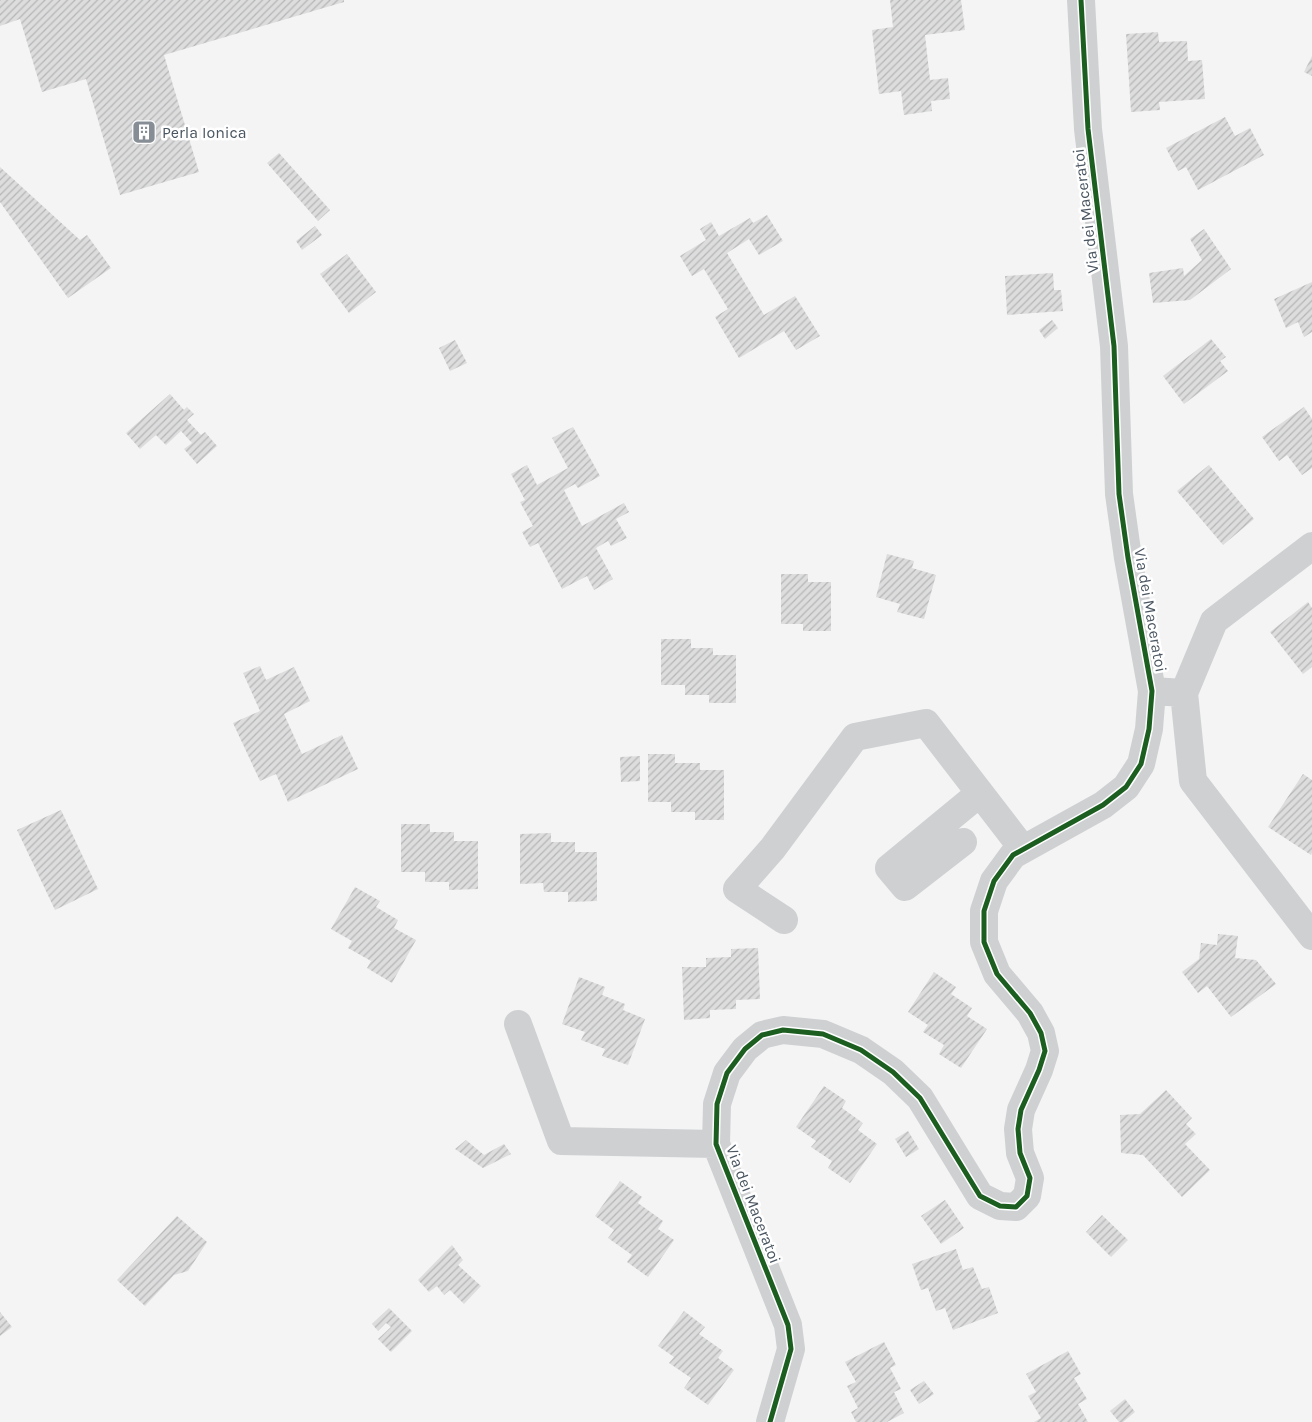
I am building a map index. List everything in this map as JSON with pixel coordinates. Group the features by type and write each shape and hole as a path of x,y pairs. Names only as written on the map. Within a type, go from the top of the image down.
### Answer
{"street":[{"name":"Via dei Maceratoi","path":"770,1422 791,1349 788,1325 716,1144 717,1104 727,1073 745,1049 762,1035 783,1030 823,1034 860,1050 892,1072 920,1098 980,1196 1000,1206 1016,1207 1027,1196 1030,1178 1020,1153 1018,1129 1021,1110 1039,1070 1045,1051 1041,1033 1030,1013 997,974 984,942 984,911 994,881 1013,854 1103,805 1126,787 1141,764 1149,729 1152,691 1119,494 1114,346 1088,129 1081,0"},
{"path":"1312,546 1214,621 1184,693 1193,781 1312,936"},
{"path":"1152,691 1184,693"},
{"path":"784,920 737,889 773,848 855,737 926,723 1024,849"},
{"path":"963,842 905,887 889,868 980,793"},
{"name":"Via dei Maceratoi","path":"518,1024 561,1141 716,1144"}],"building":[{"name":"Perla Ionica","path":"0,0 344,0 344,2 164,55 199,172 120,195 86,79 42,92 20,19 0,26"},
{"path":"890,0 961,0 965,30 925,35 930,80 948,78 950,99 931,101 932,111 904,115 901,91 879,94 872,30 893,27"},
{"path":"1158,32 1159,42 1187,41 1188,61 1202,60 1205,99 1159,102 1160,110 1131,112 1126,34"},
{"path":"1312,56 1312,76 1304,72"},
{"path":"1225,117 1235,136 1250,128 1264,155 1198,190 1186,167 1178,171 1166,148"},
{"path":"279,153 330,210 318,221 267,163"},
{"path":"0,167 80,240 87,235 111,268 68,298 0,202"},
{"path":"767,215 783,241 759,255 749,239 727,253 764,315 795,296 820,336 796,350 784,331 739,358 715,317 728,309 704,269 692,276 680,256 706,240 700,229 711,222 719,236 750,218 753,223"},
{"path":"315,226 322,235 302,250 296,241"},
{"path":"1204,229 1231,269 1190,300 1153,303 1149,273 1183,268 1184,276 1202,260 1190,239"},
{"path":"347,254 376,292 349,313 320,274"},
{"path":"1053,273 1054,290 1061,290 1063,311 1007,315 1005,276"},
{"path":"1312,282 1312,332 1304,337 1298,322 1286,328 1274,299"},
{"path":"1052,320 1058,328 1045,339 1039,330"},
{"path":"1211,339 1226,357 1220,361 1228,371 1184,404 1163,376"},
{"path":"455,340 467,363 450,371 439,348"},
{"path":"170,394 184,410 187,407 194,414 187,420 201,435 205,432 217,446 197,464 184,449 192,443 181,431 166,445 156,435 140,449 126,433"},
{"path":"1304,407 1312,419 1312,468 1302,475 1287,455 1279,461 1262,437"},
{"path":"573,427 600,476 578,488 575,484 564,490 582,526 624,503 629,512 616,519 627,538 611,546 608,541 596,548 613,579 594,590 587,576 562,589 538,543 530,547 522,532 533,526 520,502 525,500 511,474 527,465 537,485 568,468 552,438"},
{"path":"1209,465 1254,519 1223,545 1177,491"},
{"path":"887,554 914,561 912,568 936,575 924,619 897,612 900,604 876,597"},
{"path":"781,574 808,574 808,582 831,582 831,631 803,631 803,624 781,624"},
{"path":"1308,602 1312,608 1312,667 1303,674 1270,632"},
{"path":"661,639 691,639 691,648 713,648 713,655 736,655 736,703 709,703 709,695 685,695 685,685 661,685"},
{"path":"260,666 266,680 294,667 310,701 284,714 302,754 342,735 358,769 288,802 276,774 260,781 233,723 260,711 243,673"},
{"path":"648,754 675,754 675,763 700,763 700,770 724,770 724,820 695,820 695,812 671,812 671,802 648,802"},
{"path":"640,756 640,781 621,782 620,757"},
{"path":"1303,774 1312,780 1311,855 1268,827"},
{"path":"61,810 98,889 55,910 17,830"},
{"path":"401,824 430,824 430,832 454,832 454,841 478,841 478,889 449,890 449,882 425,882 425,872 401,872"},
{"path":"551,833 551,842 575,842 575,852 597,852 597,901 568,902 568,892 544,892 543,883 520,884 520,834"},
{"path":"355,887 380,901 376,907 398,920 394,928 416,940 392,983 367,968 371,961 348,948 352,941 331,929"},
{"path":"1218,934 1238,936 1235,958 1256,960 1276,984 1231,1017 1207,986 1198,993 1182,972 1199,959 1201,943 1217,945"},
{"path":"758,948 760,999 736,1000 736,1009 710,1010 710,1018 684,1020 682,967 706,967 706,958 731,957 731,949"},
{"path":"934,972 956,987 951,994 972,1008 967,1016 987,1029 961,1068 939,1054 944,1045 923,1032 928,1025 908,1012"},
{"path":"579,977 605,987 602,995 625,1004 623,1010 645,1019 628,1065 602,1056 605,1049 581,1040 585,1032 562,1024"},
{"path":"824,1086 846,1101 842,1108 863,1123 858,1130 877,1144 850,1183 828,1168 832,1161 811,1147 816,1141 796,1127"},
{"path":"1166,1090 1192,1118 1186,1124 1196,1134 1185,1144 1210,1170 1182,1197 1143,1155 1121,1153 1120,1115 1140,1114"},
{"path":"908,1131 919,1149 906,1157 895,1139"},
{"path":"466,1140 484,1155 504,1144 511,1154 483,1168 455,1149"},
{"path":"620,1181 642,1197 638,1203 663,1221 658,1229 674,1240 648,1277 627,1262 632,1255 608,1238 614,1230 595,1216"},
{"path":"945,1200 964,1228 941,1244 921,1216"},
{"path":"1102,1215 1128,1240 1111,1257 1086,1232"},
{"path":"177,1216 207,1242 188,1271 174,1275 145,1306 117,1280"},
{"path":"452,1245 463,1260 458,1265 481,1286 464,1304 450,1290 444,1295 437,1286 429,1292 418,1280"},
{"path":"956,1249 963,1270 973,1267 982,1289 989,1287 998,1313 953,1330 945,1308 936,1311 928,1288 921,1290 912,1264"},
{"path":"389,1308 412,1331 391,1352 378,1339 391,1327 386,1323 378,1331 372,1324"},
{"path":"684,1311 705,1327 699,1334 723,1351 718,1358 734,1370 708,1405 684,1388 691,1378 669,1363 674,1357 658,1346"},
{"path":"0,1312 12,1327 0,1336"},
{"path":"884,1342 896,1365 890,1368 901,1389 894,1392 904,1413 887,1422 856,1422 851,1412 858,1408 847,1386 856,1382 845,1362"},
{"path":"1068,1351 1081,1374 1074,1378 1087,1399 1078,1404 1088,1422 1034,1422 1041,1418 1028,1396 1036,1392 1026,1374"},
{"path":"924,1381 934,1394 919,1404 910,1390"},
{"path":"1125,1399 1135,1412 1123,1422 1119,1422 1110,1411"}],"cycle path":[{"path":"770,1422 791,1349 788,1325 716,1144 717,1104 727,1073 745,1049 762,1035 783,1030 823,1034 861,1050 893,1072 920,1098 980,1196 1000,1206 1016,1207 1027,1196 1030,1178 1020,1153 1018,1129 1021,1110 1039,1070 1045,1051 1041,1033 1030,1013 997,974 984,942 984,911 994,881 1013,855 1103,805 1126,787 1141,764 1149,729 1152,691 1128,558 1119,494 1114,346 1088,129 1081,0"}],"place":[{"name":"Perla Ionica","path":"144,132"}]}
